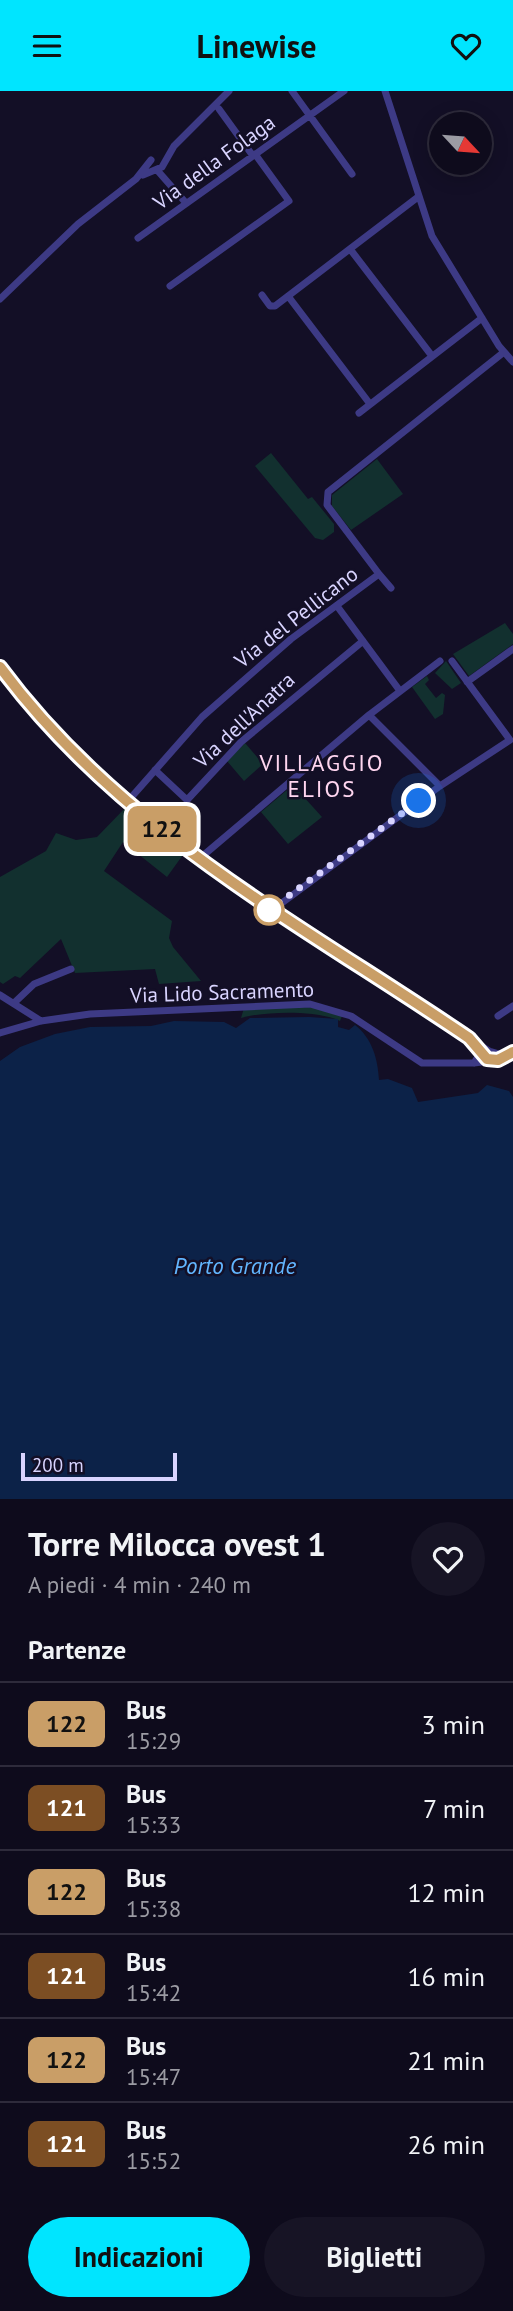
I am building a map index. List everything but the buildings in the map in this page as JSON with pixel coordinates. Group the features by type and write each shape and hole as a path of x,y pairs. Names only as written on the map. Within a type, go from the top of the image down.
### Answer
{"street":[{"path":"136,179 160,167 174,146 229,91"},
{"path":"292,91 352,174"},
{"name":"Via della Folaga","path":"138,238 344,91"},
{"path":"384,91 418,197 440,253 513,362"},
{"path":"170,286 289,201 219,109"},
{"path":"0,299 78,225 136,179 154,158 174,146"},
{"path":"154,158 186,204"},
{"path":"154,158 151,166 160,167"},
{"path":"262,295 270,306 275,306 418,197"},
{"path":"350,249 432,356"},
{"path":"288,296 370,404"},
{"path":"359,413 482,318"},
{"name":"Via del Pellicano","path":"128,801 201,717 291,639 379,574 327,505 328,492 504,352"},
{"path":"379,574 391,588"},
{"path":"337,606 400,691"},
{"name":"Via dell'Anatra","path":"155,770 187,800 241,742 363,642"},
{"path":"467,682 513,649"},
{"path":"199,859 369,715 440,661"},
{"path":"271,911 440,786 510,740 452,661"},
{"path":"0,667 52,732 128,801 199,859 271,911 489,1051 509,1054"},
{"path":"369,715 440,786"},
{"path":"14,1003 34,984 71,969"},
{"path":"0,995 41,1021"},
{"name":"Via Lido Sacramento","path":"0,1033 41,1021 90,1014 310,1004 351,1017 417,1061 474,1063 509,1054"},
{"path":"498,1016 513,1006"},
{"path":"469,1038 490,1061"},
{"path":"474,1063 478,1057 477,1047"},
{"path":"489,1051 490,1061"}],"green space":[{"path":"271,453 308,499 312,497 334,524 334,532 323,540 315,538 255,466"},
{"path":"377,459 403,494 351,530 332,506 332,495"},
{"path":"505,623 513,634 513,644 469,676 453,654"},
{"path":"446,661 461,683 452,689 435,673"},
{"path":"427,676 429,680 425,684 436,698 442,693 445,695 443,714 435,719 412,687"},
{"path":"245,743 263,764 244,781 227,761"},
{"path":"293,785 322,817 288,844 261,812"},
{"path":"128,805 185,852 167,877 123,842 104,871 172,921 169,938 173,947 201,981 159,984 155,969 75,973 61,939 20,978 15,976 3,984 0,982 0,877 46,851 56,833 76,840 97,837"},
{"path":"244,1008 319,1008 342,1016 340,1021 319,1015 291,1013 241,1018"}],"water":[{"name":"Porto Grande","path":"250,1018 338,1019 338,1027 349,1030 355,1025 366,1036 373,1049 379,1080 388,1079 412,1088 418,1102 478,1093 487,1085 509,1091 513,1097 513,1499 0,1499 0,1061 20,1047 55,1034 90,1027 151,1026 174,1021 224,1022 236,1028"}],"bus line":[{"name":"122","path":"0,667 52,732 128,801 214,871 271,911 469,1038 490,1061 513,1052"}],"district":[{"name":"VILLAGGIO ELIOS","path":"322,775"}],"route":[{"path":"269,910 419,801"}]}
